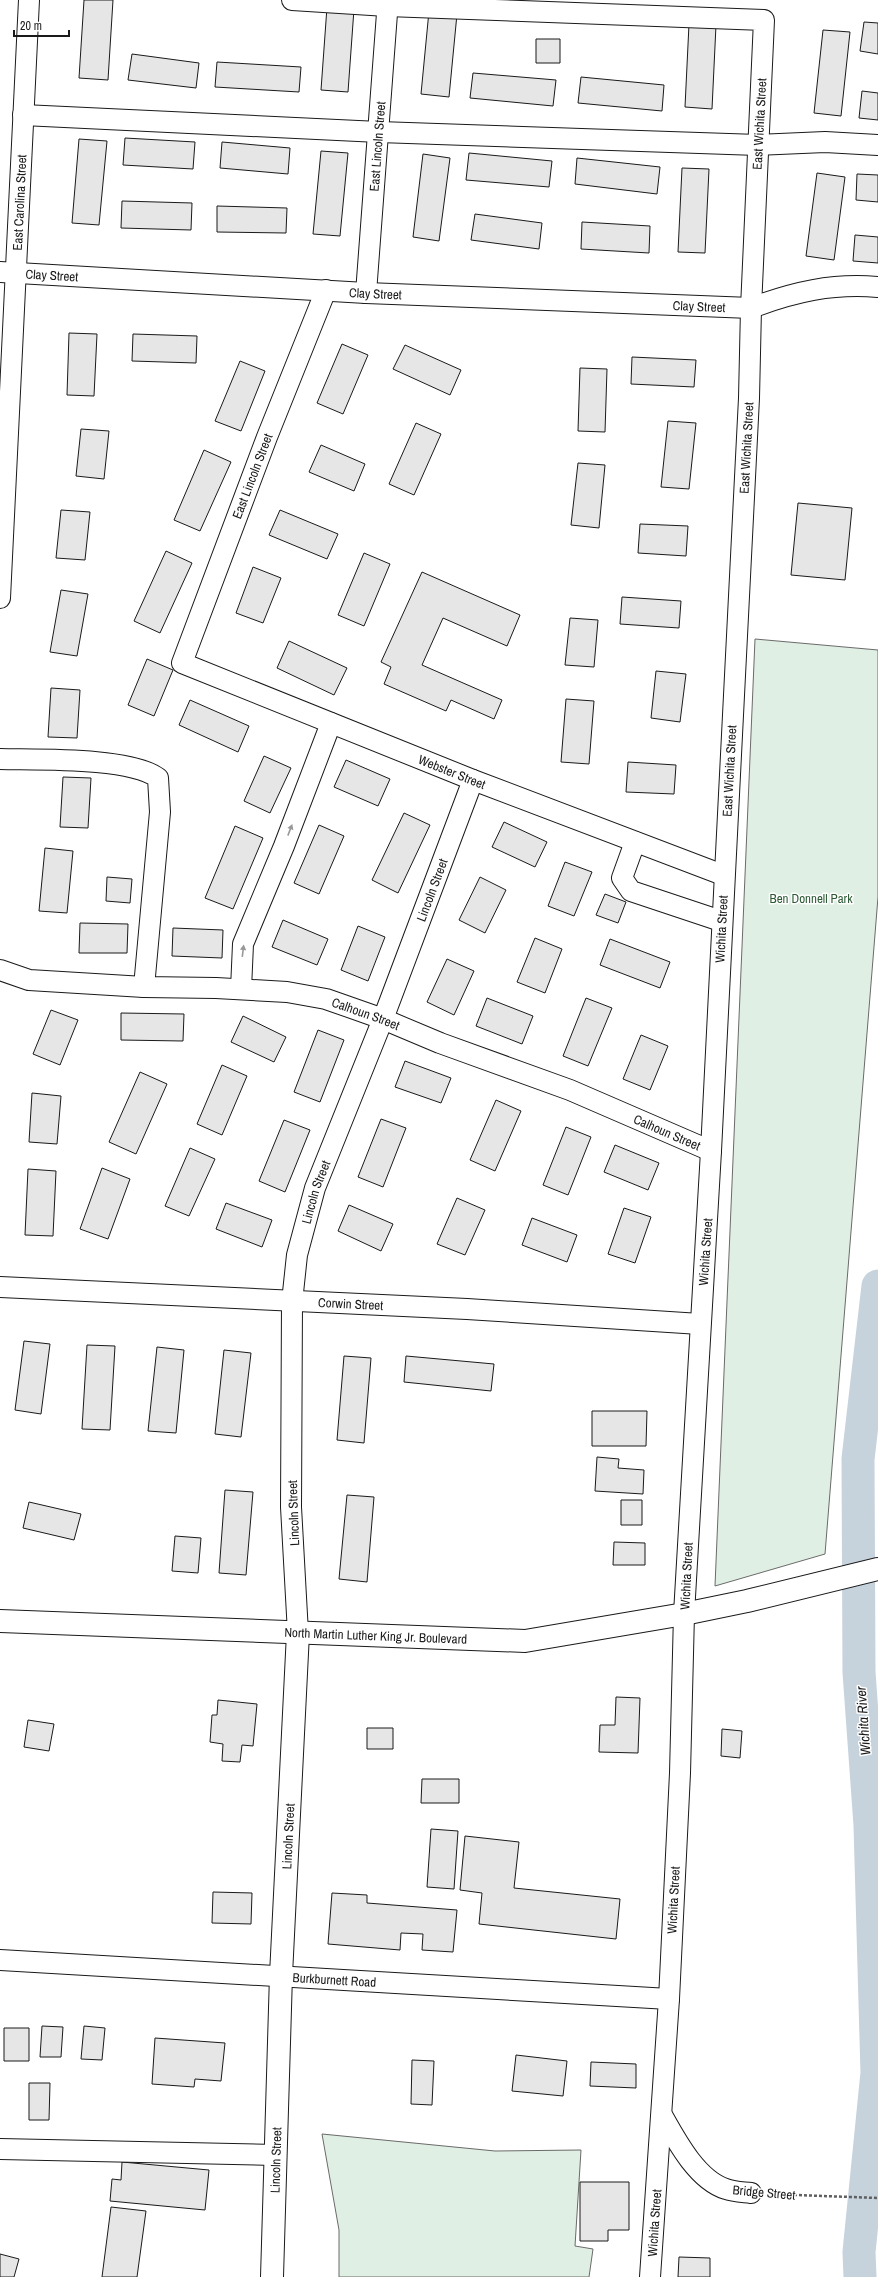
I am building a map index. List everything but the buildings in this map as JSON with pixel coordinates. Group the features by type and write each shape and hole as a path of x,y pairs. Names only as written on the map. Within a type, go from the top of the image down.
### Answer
{"main road":[{"name":"North Martin Luther King Jr. Boulevard","path":"0,1621 525,1641 684,1614 747,1601 878,1569"},
{"name":"Lincoln Street","path":"272,2277 281,1975 298,1632"}],"street":[{"name":"East Carolina Street","path":"0,598 7,272 23,115 29,0"},
{"path":"292,0 387,3"},
{"name":"East Wichita Street","path":"387,3 764,20 751,308 749,398 723,875"},
{"name":"East Lincoln Street","path":"366,293 379,132 387,3"},
{"path":"23,115 379,132 758,145 825,142 878,145"},
{"name":"Clay Street","path":"7,272 366,293 751,308"},
{"path":"751,308 785,295 811,288 878,287"},
{"name":"East Lincoln Street","path":"182,663 267,436 326,290"},
{"name":"Webster Street","path":"182,663 473,780 723,875"},
{"path":"241,990 243,944 284,846 331,723"},
{"path":"0,759 122,764 149,771 158,778 160,812 144,988"},
{"name":"Lincoln Street","path":"298,1632 292,1507 292,1302 297,1255 310,1203 383,1019 473,780"},
{"path":"635,842 622,878 631,890 721,921"},
{"name":"Wichita Street","path":"650,2277 669,1999 680,1773 684,1614 711,1151 723,875"},
{"name":"Calhoun Street","path":"0,970 29,980 144,988 287,992 326,999 383,1019 440,1043 570,1090 711,1151"},
{"name":"Corwin Street","path":"0,1287 292,1302 467,1309 700,1324"},
{"name":"Burkburnett Road","path":"0,1960 281,1975 669,1999"},
{"name":"Bridge Street","path":"662,2115 683,2152 702,2174 725,2189 751,2193"},
{"path":"0,2149 276,2155"}],"path":[{"name":"Bridge Street","path":"751,2193 878,2198"}],"green space":[{"name":"Ben Donnell Park","path":"755,639 878,650 878,897 825,1554 715,1586"},
{"path":"322,2134 495,2151 581,2150 575,2246 593,2249 589,2277 339,2277 339,2230"}],"waterway":[{"name":"Wichita River","path":"860,2277 859,2252 877,2073 870,1825 859,1672 858,1459 878,1286"}]}
